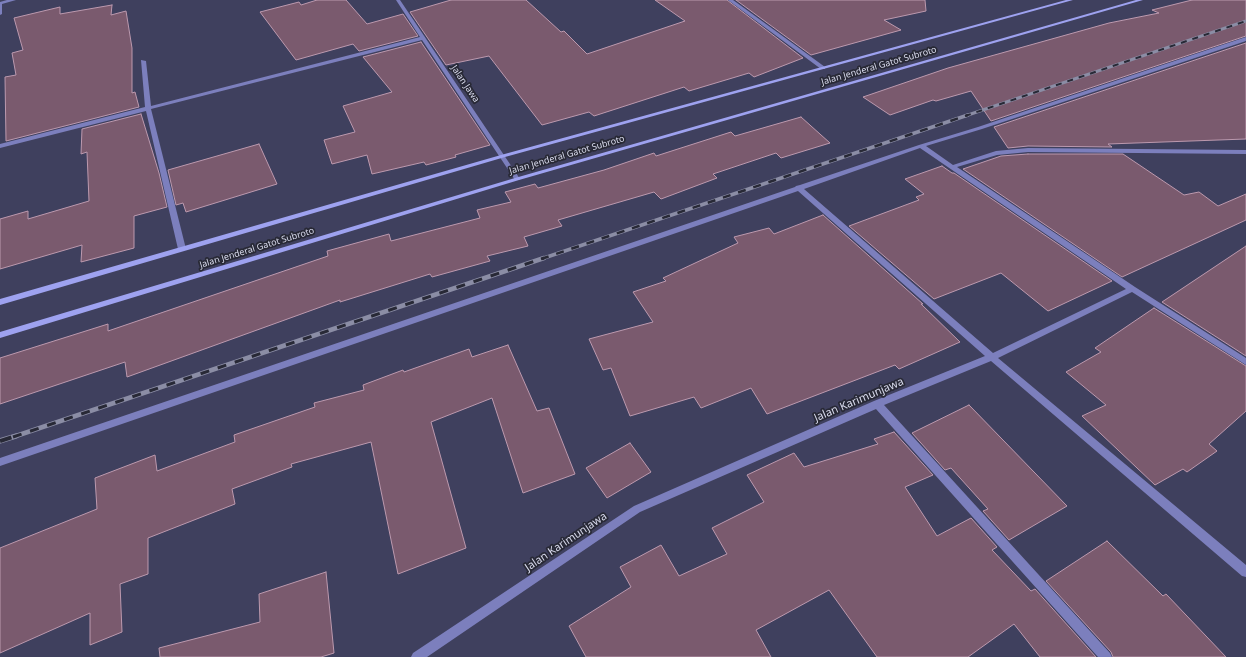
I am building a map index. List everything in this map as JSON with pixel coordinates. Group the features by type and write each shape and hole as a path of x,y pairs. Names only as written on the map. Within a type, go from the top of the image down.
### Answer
{"main road":[{"name":"Jalan Jenderal Gatot Subroto","path":"0,302 503,156 1071,0"},
{"name":"Jalan Jenderal Gatot Subroto","path":"0,335 517,179 1141,0"}],"street":[{"path":"0,14 0,3 14,0"},
{"name":"Jalan Jawa","path":"398,0 517,179"},
{"path":"730,0 823,68"},
{"path":"0,146 423,38"},
{"path":"0,462 798,187 1246,39"},
{"path":"143,61 148,108 182,249"},
{"path":"921,146 1132,289 1246,362"},
{"path":"952,167 996,153 1028,150 1246,152"},
{"path":"798,187 992,357 1246,572"},
{"name":"Jalan Karimunjawa","path":"417,657 637,509 877,404 992,357 1132,289"},
{"path":"877,404 1106,657"}],"building":[{"path":"317,0 346,0 367,24 403,14 418,36 359,51 353,44 296,60 260,12 299,2 301,5"},
{"path":"451,0 526,0 561,32 564,31 587,54 685,21 655,0 727,0 803,58 754,77 749,73 689,91 684,87 594,116 589,112 542,125 489,56 446,65 410,12"},
{"path":"736,0 925,0 926,11 884,20 901,30 811,55"},
{"path":"1192,0 1246,0 1246,36 991,121 971,91 936,101 933,100 890,115 863,97 948,68 1109,23 1159,13 1152,10"},
{"path":"112,5 111,15 126,11 132,48 132,93 135,92 139,107 6,141 5,77 16,75 12,53 23,50 14,18 60,7 60,14"},
{"path":"421,42 490,145 455,155 456,157 426,165 424,162 372,174 367,155 332,164 324,140 355,132 343,106 392,92 363,57"},
{"path":"1246,43 1246,139 1108,144 1112,147 1028,146 1008,148 994,127"},
{"path":"141,114 159,173 167,207 134,216 134,248 81,262 82,245 0,269 0,219 28,211 28,219 89,201 87,152 81,154 82,129"},
{"path":"801,117 830,143 781,158 776,153 713,174 717,178 661,199 654,192 558,220 562,226 524,237 528,246 487,256 490,261 432,277 430,274 340,302 340,300 127,377 125,362 0,404 0,358 108,324 108,331 328,256 327,251 389,234 391,241 480,218 477,210 511,202 505,192 535,184 538,188 604,170 654,153 656,156 731,132 735,136"},
{"path":"259,144 277,184 186,212 183,203 176,205 168,170"},
{"path":"1028,154 1123,154 1184,195 1199,192 1218,206 1246,194 1246,220 1122,277 963,169 1001,156"},
{"path":"942,166 1112,281 1048,311 1001,273 934,299 849,226 919,200 916,197 924,194 905,179"},
{"path":"823,215 923,304 921,304 960,342 899,369 895,365 767,414 751,388 701,408 694,397 630,416 611,368 603,370 589,339 653,322 633,292 666,281 663,278 738,243 734,237 769,228 774,234"},
{"path":"1246,246 1246,356 1162,302"},
{"path":"1154,308 1246,366 1246,411 1209,444 1217,451 1187,472 1183,469 1155,485 1082,416 1106,405 1066,372 1101,352 1095,348"},
{"path":"508,345 537,411 549,408 575,474 523,493 492,398 431,422 466,548 398,574 371,442 291,464 292,467 232,489 235,504 148,538 148,574 120,584 122,632 90,645 90,613 0,653 0,548 97,509 95,478 155,455 157,471 235,442 234,435 315,407 314,403 364,390 363,385 403,370 404,372 469,349 472,357"},
{"path":"969,405 1067,506 1009,540 983,511 988,509 951,468 945,470 912,433"},
{"path":"894,432 933,475 905,487 937,536 971,518 997,547 992,550 1031,591 1035,589 1096,657 1040,657 1014,624 968,657 877,657 829,590 756,630 771,657 586,657 569,626 631,587 620,567 661,545 679,576 727,554 712,528 764,502 747,475 794,453 804,467 878,444 874,439"},
{"path":"630,443 651,472 607,498 586,468"},
{"path":"1107,541 1163,596 1166,594 1226,657 1113,657 1111,652 1046,581"},
{"path":"326,572 334,653 321,657 160,657 159,648 260,622 259,594"}],"railway":[{"path":"965,116 1246,21"},
{"path":"541,259 968,115"},
{"path":"16,436 544,258"},
{"path":"0,441 16,436"}]}
